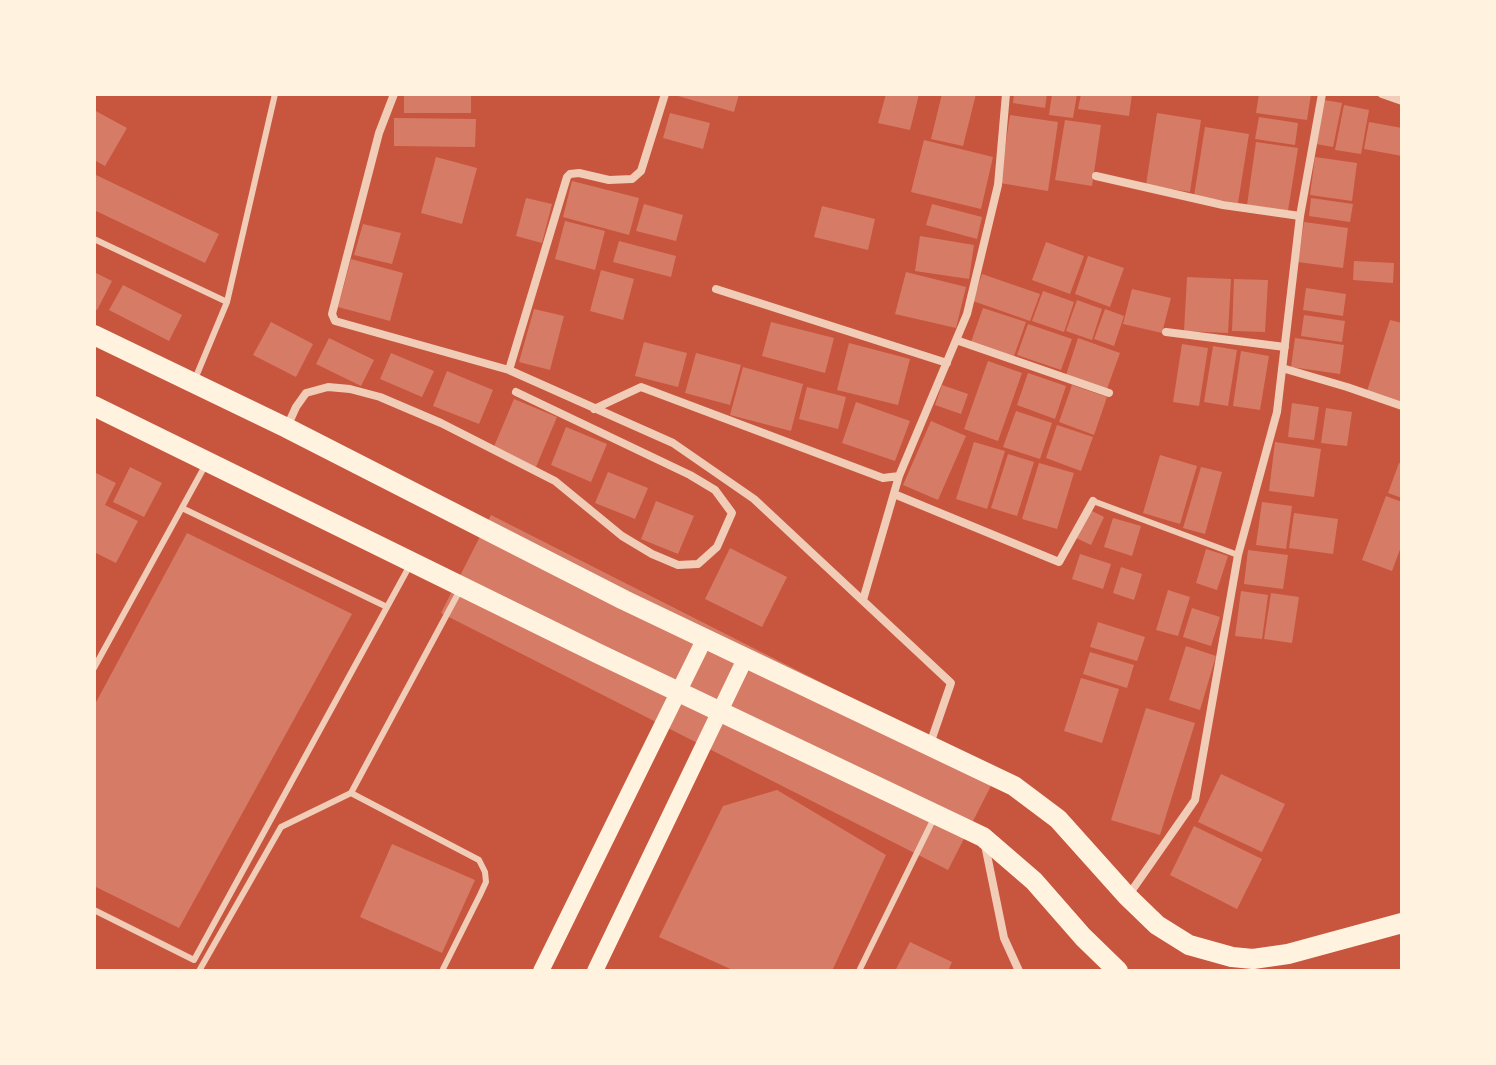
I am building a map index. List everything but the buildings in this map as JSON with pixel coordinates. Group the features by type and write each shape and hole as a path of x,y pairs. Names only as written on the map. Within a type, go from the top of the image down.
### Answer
{"main road":[{"path":"94,335 287,428 624,600 1014,786 1036,800 1078,840 1127,896 1157,925 1180,940 1210,952 1242,958 1288,954 1402,923"},
{"path":"94,406 983,837 1034,881 1118,971"},
{"path":"541,971 705,638"},
{"path":"595,971 746,657"}],"street":[{"path":"394,94 379,133 333,318 344,326 509,370 673,443 754,499 951,683 930,744"},
{"path":"509,370 567,177 579,173 609,180 632,179 641,171 665,94"},
{"path":"863,600 899,476 956,340 977,276 995,198 1006,94"},
{"path":"1127,896 1195,800 1238,555 1277,412 1300,216 1322,94"},
{"path":"1382,94 1402,101"},
{"path":"1096,176 1223,205 1300,216"},
{"path":"716,289 947,363"},
{"path":"1166,332 1285,347"},
{"path":"956,340 1109,393"},
{"path":"1282,368 1402,406"},
{"path":"287,428 306,393 328,387 365,393 441,423 555,481 622,536 652,554 678,565 698,564 717,547 732,513 715,490 690,475 516,392"},
{"path":"594,409 641,387 883,478 899,476"},
{"path":"894,494 1059,562 1093,501"},
{"path":"983,837 1004,938 1019,971"}],"lane":[{"path":"193,383 227,302 275,94"},
{"path":"94,239 227,302"},
{"path":"94,668 208,462"},
{"path":"1093,501 1238,555"},
{"path":"182,508 387,607"},
{"path":"94,910 194,960 411,562"},
{"path":"199,971 281,827 351,793 462,587"},
{"path":"351,793 479,860 486,882 442,971"},
{"path":"859,971 936,813"}]}
